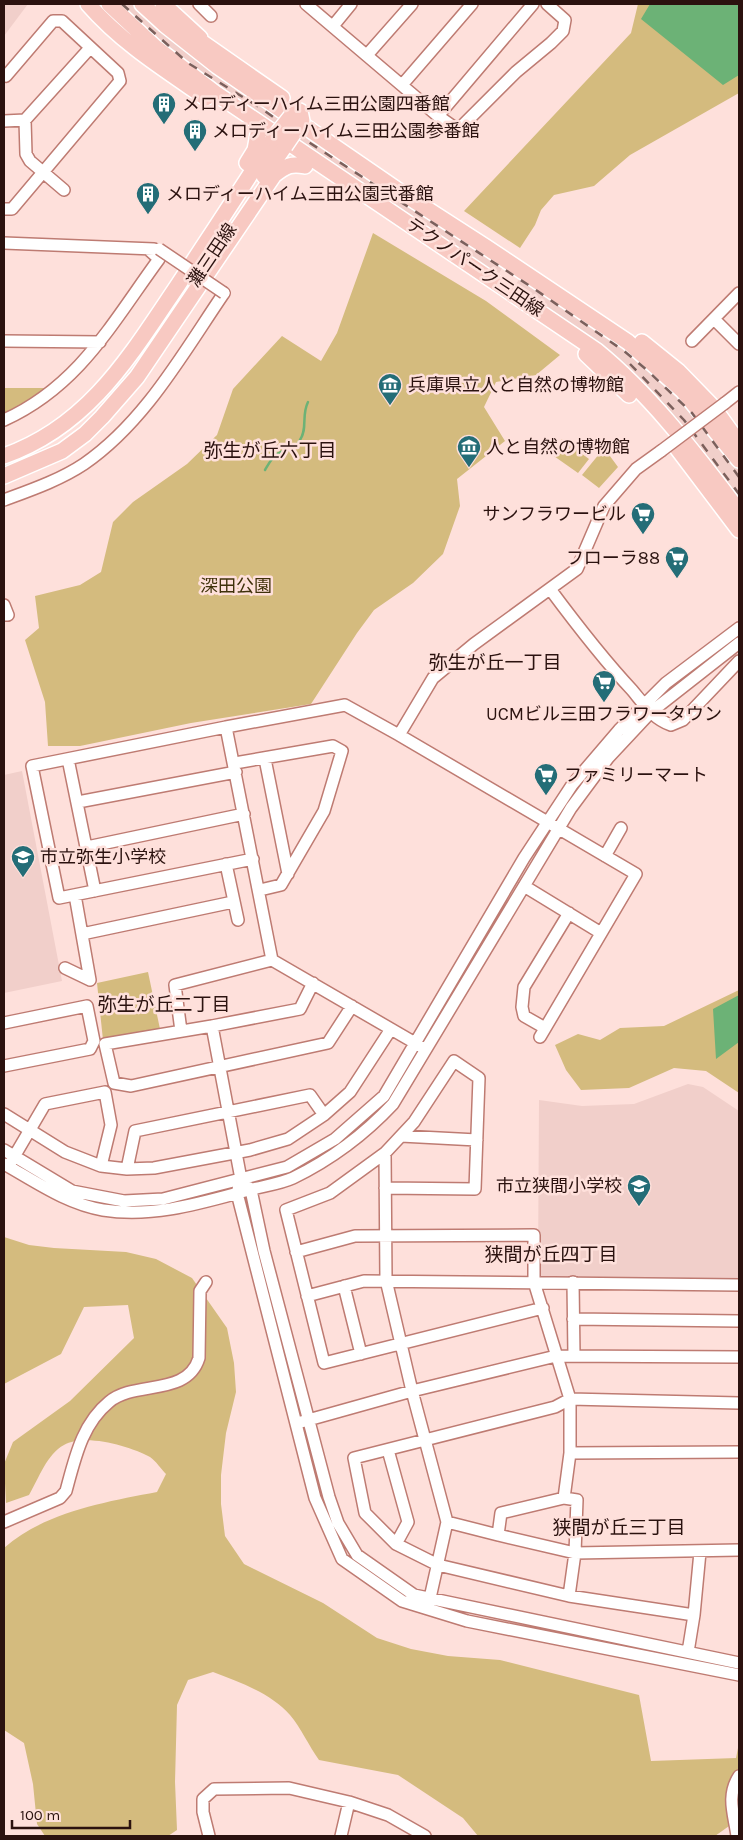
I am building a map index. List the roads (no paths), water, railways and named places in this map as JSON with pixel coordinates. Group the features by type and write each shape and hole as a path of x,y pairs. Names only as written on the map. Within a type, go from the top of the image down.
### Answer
{"main road":[{"path":"88,4 104,23 133,48 274,142 305,166 540,319 580,349 660,426"},
{"path":"99,4 135,41 178,79"},
{"name":"テクノパーク三田線","path":"109,4 155,47 215,93 583,340 614,365 700,459 739,511"},
{"name":"テクノパーク三田線","path":"142,4 165,25 217,66 396,189 628,342 682,391 739,460"},
{"path":"151,4 186,32 300,111 462,220 491,237 640,341 678,371 721,418 739,443"},
{"path":"163,4 213,49"},
{"name":"灘三田線","path":"4,456 21,450 53,433 101,392 120,369 292,115 300,111"},
{"path":"120,369 152,313 255,150 274,142"},
{"name":"灘三田線","path":"4,468 39,454 70,435 116,392 142,359 274,142"},
{"path":"4,476 62,450 84,434 137,377 274,174 287,165 305,166"},
{"path":"462,220 483,237 486,247"},
{"path":"434,250 514,293"},
{"path":"142,359 188,304"},
{"path":"4,448 29,437 67,413 96,385 152,313"},
{"path":"628,342 654,358 721,418"},
{"path":"614,365 739,530"}],"street":[{"path":"199,4 211,16"},
{"path":"306,4 438,116 458,130 516,72 551,43 562,31 565,20 547,4"},
{"path":"333,26 351,4"},
{"path":"367,55 412,4"},
{"path":"402,85 472,4"},
{"path":"438,116 533,4"},
{"path":"4,75 6,76 53,21 62,21 118,73 120,81 12,209 4,209"},
{"path":"64,190 43,170 30,161 26,154 25,120 90,48"},
{"path":"4,120 25,120"},
{"path":"4,243 154,249 224,293 166,378 127,428 84,464 43,486 4,500"},
{"path":"4,420 20,412 65,381 100,342 159,259 154,249"},
{"path":"692,341 739,293"},
{"path":"714,319 739,344"},
{"path":"4,340 100,342"},
{"path":"399,736 433,678 474,644 577,569 604,506 636,470 739,392"},
{"path":"550,588 598,652 663,723 676,724 739,660"},
{"path":"4,605 8,615 4,615"},
{"path":"7,1160 72,1191 124,1201 162,1199 287,1167 335,1139 384,1096 421,1043 448,1011 571,808 666,684 739,628"},
{"path":"7,1160 70,1201 104,1210 154,1212 291,1179 335,1155 370,1129 393,1104 438,1003 548,821 572,785 619,730 739,643"},
{"path":"253,859 59,898 32,766 345,705 548,821 636,874 543,1033 524,1016 522,1007 524,987 569,913"},
{"path":"226,727 260,890 271,955 313,983 391,1029 421,1043"},
{"path":"78,802 235,768 265,759 333,746 342,751 324,811 280,885 260,890"},
{"path":"68,759 88,847 95,891"},
{"path":"265,759 288,874"},
{"path":"88,847 244,814"},
{"path":"605,856 621,828"},
{"path":"226,864 238,920"},
{"path":"524,886 601,933"},
{"path":"65,968 90,980 75,895"},
{"path":"82,934 233,902"},
{"path":"181,1031 175,985 271,955"},
{"path":"313,983 300,1009 105,1044 114,1084 131,1086 328,1044 352,1006"},
{"path":"4,1023 87,1006 94,1041 90,1049 4,1066"},
{"path":"212,1026 241,1179 237,1193 303,1422 338,1523 357,1555 414,1594 739,1662"},
{"path":"4,1114 66,1152 101,1166 127,1169 154,1168 236,1152 288,1139 324,1115 350,1092 391,1029"},
{"path":"385,1188 475,1189 480,1078 454,1061 430,1100 385,1153 330,1193 286,1210 324,1363 543,1308"},
{"path":"7,1160 45,1104 105,1092 112,1125 101,1166"},
{"path":"127,1169 135,1131 310,1095 324,1115"},
{"path":"401,1136 477,1140"},
{"path":"385,1153 386,1280 412,1391 448,1522 430,1598"},
{"path":"241,1179 250,1190 303,1422 315,1498 342,1559 402,1602 466,1621 739,1675"},
{"path":"296,1252 355,1236 534,1235 534,1282 570,1399 570,1453 564,1498"},
{"path":"307,1296 364,1281 386,1280 739,1285"},
{"path":"4,1522 60,1498 66,1491 85,1430 109,1401 134,1391 171,1384 188,1376 196,1368 199,1358 200,1291 206,1282"},
{"path":"573,1282 574,1356"},
{"path":"344,1286 361,1354"},
{"path":"573,1319 739,1321"},
{"path":"303,1422 412,1391 556,1356 739,1356"},
{"path":"694,1615 569,1596 438,1565 396,1544 365,1513 354,1458 554,1407 570,1399 739,1403"},
{"path":"388,1450 408,1522 396,1544"},
{"path":"570,1453 739,1452"},
{"path":"498,1535 501,1513 564,1498 577,1500 575,1553 569,1596"},
{"path":"448,1522 575,1553 739,1550"},
{"path":"688,1652 694,1615 700,1552"},
{"path":"737,1836 731,1798 732,1787 739,1776"},
{"path":"209,1836 203,1812 203,1799 214,1790 289,1788 349,1802 388,1815 425,1836"},
{"path":"341,1836 349,1802"}],"waterway":[{"path":"265,470 275,455 298,444 304,431 305,412 308,402"}],"railway":[{"path":"122,4 188,63 262,109 307,141 533,288 624,351 692,413 739,477"},
{"path":"630,364 684,420 739,494"}],"place":[{"name":"メロディーハイム三田公園四番館","path":"164,125"},
{"name":"メロディーハイム三田公園参番館","path":"195,152"},
{"name":"メロディーハイム三田公園弐番館","path":"148,215"},
{"name":"兵庫県立人と自然の博物館","path":"390,406"},
{"name":"人と自然の博物館","path":"469,468"},
{"name":"サンフラワービル","path":"643,535"},
{"name":"フローラ88","path":"677,579"},
{"name":"UCMビル三田フラワータウン","path":"604,703"},
{"name":"ファミリーマート","path":"546,796"},
{"name":"市立弥生小学校","path":"23,878"},
{"name":"市立狭間小学校","path":"639,1207"}],"district":[{"name":"弥生が丘六丁目","path":"270,450"},
{"name":"弥生が丘一丁目","path":"495,662"},
{"name":"弥生が丘二丁目","path":"164,1004"},
{"name":"狭間が丘四丁目","path":"551,1254"},
{"name":"狭間が丘三丁目","path":"619,1527"}],"park label":[{"name":"深田公園","path":"236,586"}]}
